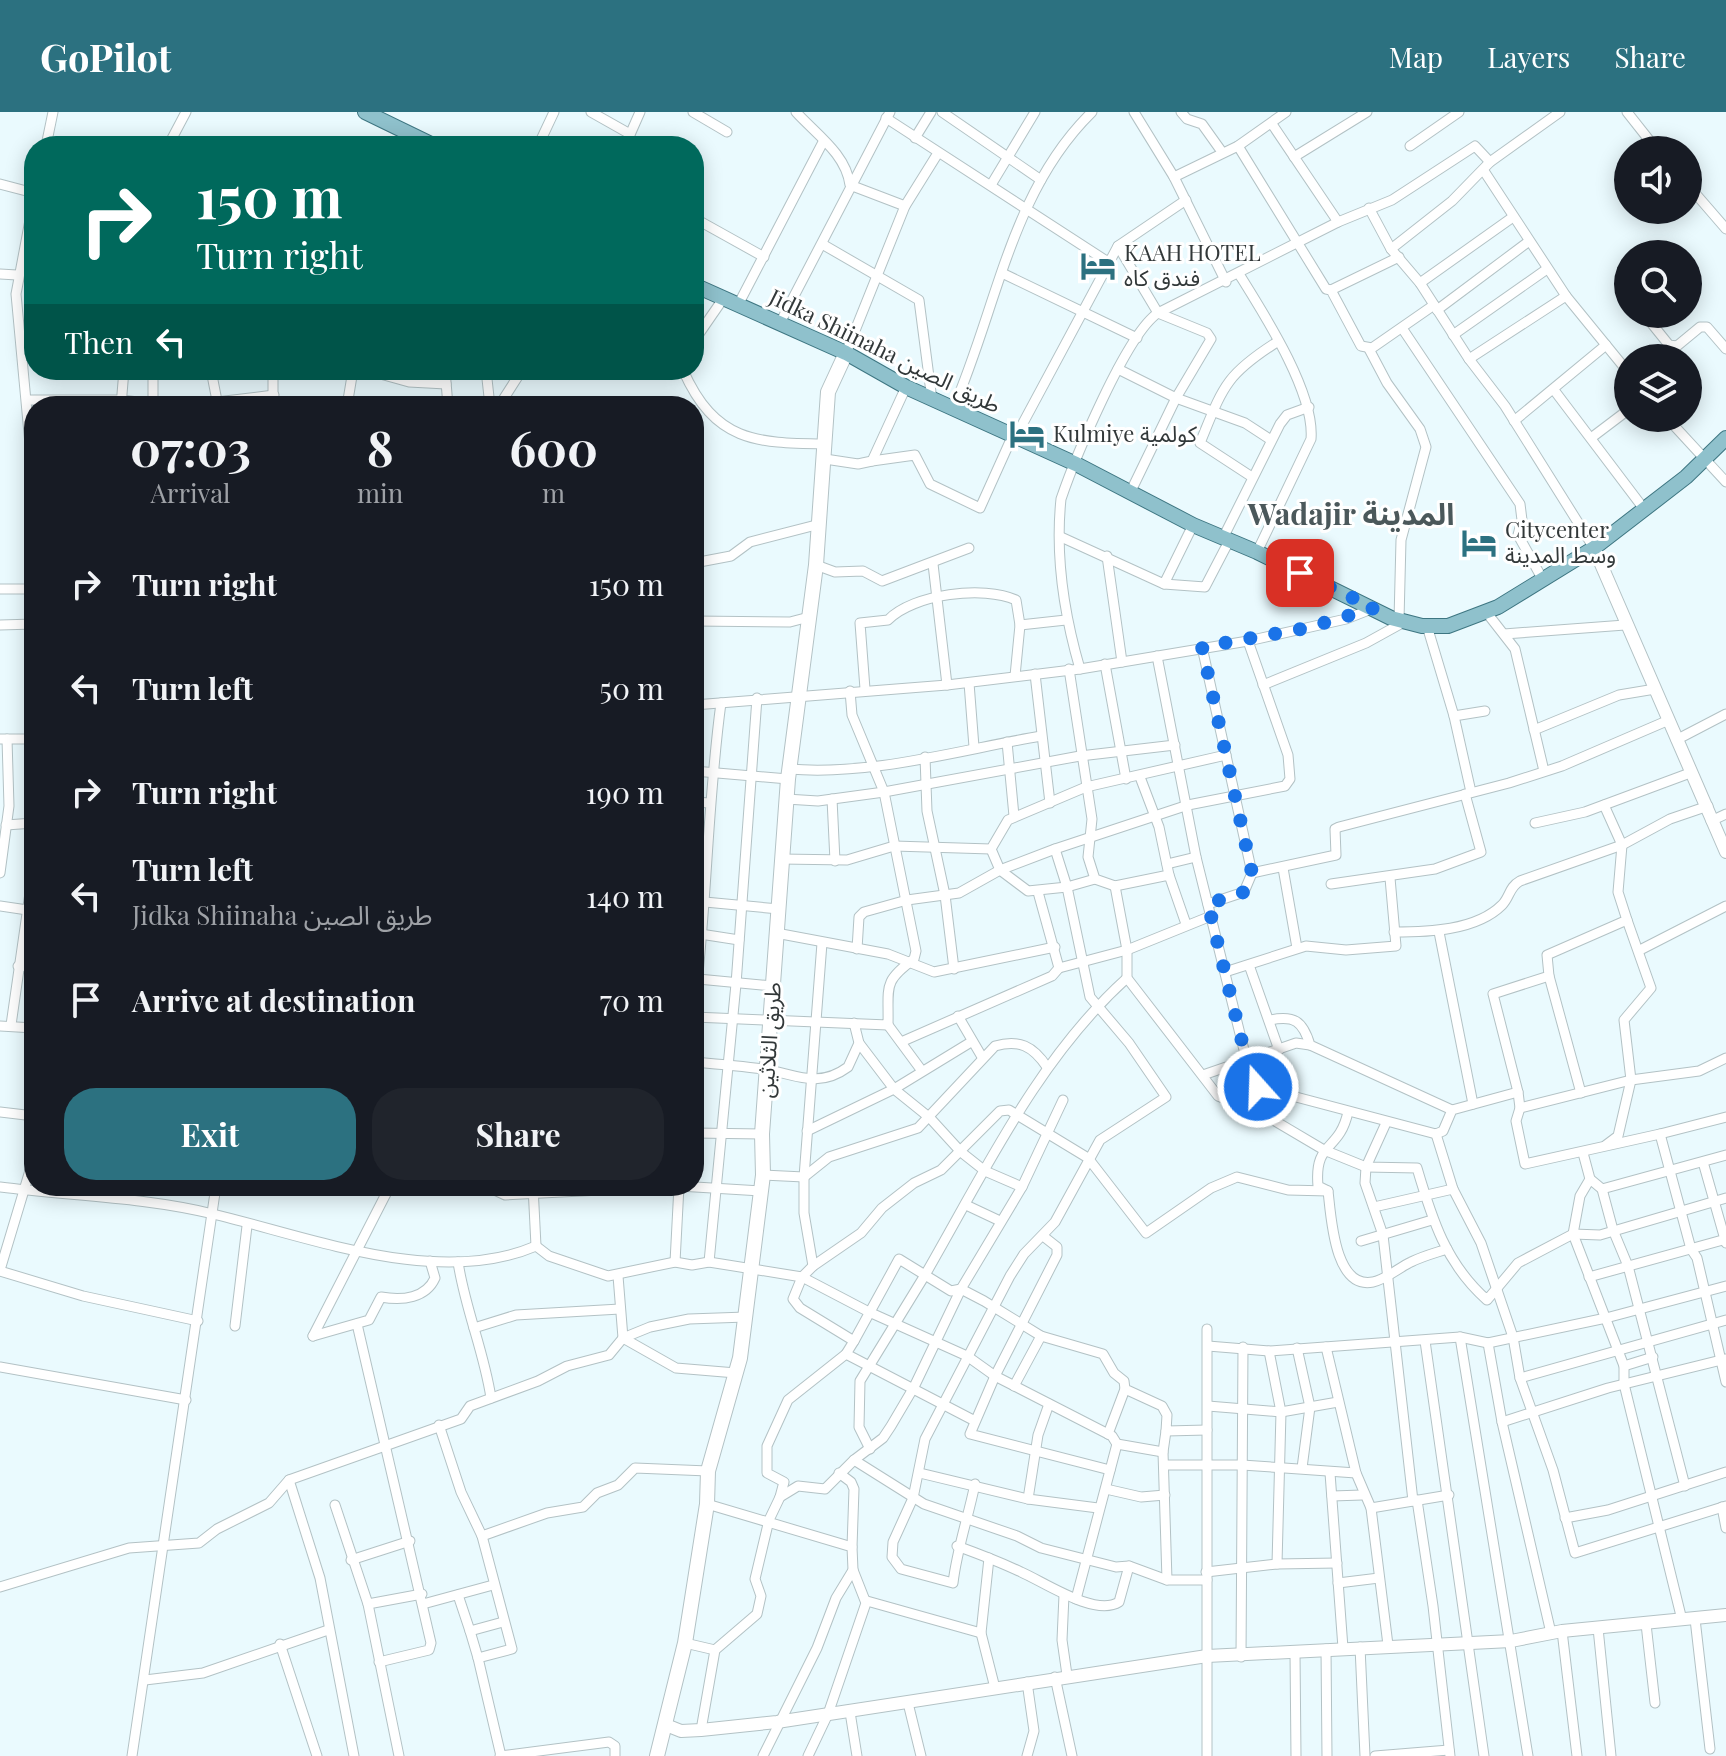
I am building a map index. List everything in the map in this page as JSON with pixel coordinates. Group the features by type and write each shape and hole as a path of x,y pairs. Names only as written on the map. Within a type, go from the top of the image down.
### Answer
{"main road":[{"path":"365,112 414,136"},
{"name":"Jidka Shiinaha طريق الصين","path":"704,290 846,353 932,400 1076,464 1193,525 1402,621 1427,626 1448,626 1487,613 1594,548 1704,461 1726,438"},
{"name":"طريق الثلاثين","path":"657,1756 685,1643 707,1504 708,1471 736,1373 753,1268 762,1183 762,1134 788,774 801,696 816,565 828,392 846,353"}],"street":[{"path":"48,136 53,112"},
{"path":"173,136 186,112"},
{"path":"543,136 554,112"},
{"path":"591,112 630,134 640,112"},
{"path":"693,112 727,132"},
{"path":"796,112 848,169 850,185"},
{"path":"915,138 931,112"},
{"path":"942,112 1041,180"},
{"path":"991,185 1035,112"},
{"path":"953,409 991,314 1024,210 1069,135 1092,112"},
{"path":"1134,112 1174,177 1226,282"},
{"path":"1181,112 1187,119 1202,124 1222,152"},
{"path":"1174,177 1238,146 1286,112"},
{"path":"1294,157 1367,112"},
{"path":"1410,146 1459,112"},
{"path":"1391,249 1431,220 1487,166 1560,112"},
{"path":"1627,112 1646,136"},
{"path":"780,323 888,115 915,138 1108,262"},
{"path":"1272,124 1338,222"},
{"path":"738,305 823,142"},
{"path":"1238,146 1300,242 1326,289 1331,290 1361,346 1369,349 1387,383 1420,429 1426,447 1401,540 1402,621 1366,643 1263,685"},
{"path":"1095,879 1088,857 1092,819 1080,756 1075,669 1066,620 1061,499 1118,369 1137,338 1158,313 1226,282 1338,222 1416,187 1475,146 1528,242 1566,296 1614,355"},
{"path":"846,353 905,206 938,153"},
{"path":"0,184 24,192"},
{"path":"850,185 905,206"},
{"path":"825,459 858,464 915,455 930,484 941,493 980,508 1013,437 1084,314 1118,246 1186,200"},
{"path":"1702,201 1726,229"},
{"path":"1369,208 1391,249 1420,283 1514,421 1594,548 1726,852"},
{"path":"1420,283 1513,217"},
{"path":"704,224 764,257"},
{"path":"24,242 17,275 18,329 24,372"},
{"path":"1369,349 1435,308 1528,242"},
{"path":"822,244 919,300 932,400"},
{"path":"1118,246 1158,313 1211,336 1176,398 1130,493"},
{"path":"1331,290 1399,257"},
{"path":"1453,335 1547,269"},
{"path":"1002,273 1137,338"},
{"path":"0,274 17,275"},
{"path":"1239,274 1309,407 1311,439 1257,552"},
{"path":"1469,359 1566,296"},
{"path":"704,327 723,299"},
{"path":"1702,327 1707,327 1726,349"},
{"path":"1402,328 1520,504 1522,520 1518,535 1543,580"},
{"path":"1655,328 1669,345 1677,346 1699,328"},
{"path":"1252,477 1201,445 1213,411 1237,368 1277,342"},
{"path":"1514,421 1554,390 1579,364 1606,345"},
{"path":"1118,369 1176,398 1245,423 1271,440"},
{"path":"402,380 446,384"},
{"path":"446,380 447,396"},
{"path":"872,461 906,387"},
{"path":"1554,390 1644,509"},
{"path":"704,400 720,423 739,436 772,443 825,444"},
{"path":"1061,537 1164,584 1205,587 1271,440 1287,415 1309,407"},
{"path":"1591,438 1614,421"},
{"path":"1679,432 1726,482"},
{"path":"704,561 731,556 750,542 820,524"},
{"path":"1164,584 1193,525"},
{"path":"816,565 835,572 863,571 882,581 969,548"},
{"path":"1107,556 1122,662"},
{"path":"933,564 947,685"},
{"path":"0,589 24,589"},
{"path":"865,689 860,623 888,620 901,608 939,596 1012,598 1019,604 1015,676"},
{"path":"704,704 969,683 1075,669 1248,641 1346,619 1374,608"},
{"path":"1487,613 1515,649 1544,771"},
{"path":"704,621 790,622 809,617"},
{"path":"1020,625 1066,620"},
{"path":"0,625 24,624"},
{"path":"1504,634 1625,625"},
{"path":"1331,884 1390,878 1435,869 1481,852 1454,716 1427,626"},
{"path":"857,949 862,913 907,900 964,891 1000,870 1188,805 1280,788 1290,779 1288,755 1248,641"},
{"path":"1202,647 1252,873 1244,892 1208,904"},
{"path":"1157,656 1196,857 1247,1062 1262,1090 1436,1134 1443,1131 1452,1110"},
{"path":"1105,664 1126,779"},
{"path":"1035,674 1050,803"},
{"path":"969,683 974,747"},
{"path":"1534,730 1619,695 1655,689"},
{"path":"850,691 852,715 884,792 916,951 914,959 896,970 891,978 888,1025 922,1071"},
{"path":"709,1262 736,984 757,698"},
{"path":"704,857 721,703"},
{"path":"1454,716 1485,711"},
{"path":"1676,740 1726,714"},
{"path":"1252,873 1336,855 1335,829 1339,827 1544,771 1669,720"},
{"path":"704,773 753,775 816,771 925,757 1041,736"},
{"path":"0,873 6,825 4,739"},
{"path":"1007,742 1014,816"},
{"path":"786,799 832,799 884,792 1045,765 1080,756 1175,745"},
{"path":"1169,875 1115,886 1095,879 1038,892 1023,888 1000,870 991,849 1001,828 1014,816 1086,787 1226,755"},
{"path":"925,757 927,811 932,847 945,895 954,969"},
{"path":"1535,823 1604,805 1690,773"},
{"path":"1140,777 1186,924"},
{"path":"832,799 835,861"},
{"path":"704,803 710,803"},
{"path":"1603,1147 1618,1136 1631,1080 1624,1020 1651,988 1618,892 1622,845 1604,805"},
{"path":"1394,932 1439,932 1499,907 1513,885 1520,881 1622,845 1670,819 1708,806"},
{"path":"1711,821 1726,814"},
{"path":"6,825 24,824"},
{"path":"781,859 835,861 894,846 991,849"},
{"path":"975,1484 968,1520 957,1546 953,1583 901,1569 895,1564 893,1542 913,1498 925,1439 993,1307 1024,1254 1055,1222 1088,1158 1109,1132 1166,1097 1090,997 1067,887 1055,849"},
{"path":"1167,864 1196,857"},
{"path":"1283,868 1297,948"},
{"path":"1225,972 1297,948 1396,946 1390,878"},
{"path":"1115,886 1127,950 1127,978 1218,1096 1258,1111 1324,1150 1366,1167 1417,1168 1432,1220 1447,1249 1477,1293 1487,1300 1518,1263 1573,1234 1600,1235 1726,1198"},
{"path":"1038,892 1059,968"},
{"path":"704,903 779,909"},
{"path":"0,906 24,909"},
{"path":"1640,950 1726,906"},
{"path":"901,1042 1052,976 1059,968 1127,950 1211,916"},
{"path":"1581,1093 1549,976 1547,955 1627,920"},
{"path":"1439,932 1473,1104"},
{"path":"776,933 888,954 934,972 1055,947"},
{"path":"704,935 739,940"},
{"path":"11,1025 24,940"},
{"path":"813,1266 804,1213 804,1177 822,943"},
{"path":"1249,965 1279,1050"},
{"path":"18,966 24,966"},
{"path":"1549,976 1493,994 1518,1092 1520,1108 1516,1121 1526,1165 1726,1117"},
{"path":"870,1449 859,1427 858,1389 1047,1067 1097,1004 1127,978"},
{"path":"704,980 773,986"},
{"path":"958,1016 982,1057"},
{"path":"1270,1020 1289,1016 1294,1019 1306,1030 1310,1045"},
{"path":"704,1018 888,1025"},
{"path":"854,1023 859,1043 894,1089 930,1118 961,1152 985,1171 1022,1187"},
{"path":"0,1026 24,1027"},
{"path":"704,1187 804,1177 829,1157 915,1130 930,1118 995,1046 1012,1041 1030,1047 1047,1067"},
{"path":"807,1131 894,1089 971,1042"},
{"path":"704,1063 767,1070 810,1080 842,1071 859,1043"},
{"path":"1203,1075 1296,1043 1310,1045 1452,1110 1518,1092"},
{"path":"1520,1108 1631,1080 1699,1071 1726,1058"},
{"path":"780,1497 798,1486 825,1489 839,1473 883,1438 914,1387 961,1289 1022,1187 1063,1100"},
{"path":"854,1341 800,1308 793,1299 802,1277 861,1233 882,1208 914,1183 931,1177 961,1152 1000,1111 1009,1110 1088,1158 1146,1233 1211,1188 1237,1177 1288,1190 1328,1191"},
{"path":"0,1112 24,1115"},
{"path":"1328,1191 1318,1186 1317,1159 1342,1132 1348,1112"},
{"path":"1375,1756 1449,1753 1438,1646 1393,1342 1383,1235 1365,1183 1366,1167 1386,1123"},
{"path":"704,1133 762,1134"},
{"path":"1436,1134 1453,1189 1481,1243 1513,1337 1520,1378 1533,1411 1575,1553 1724,1506 1726,1528"},
{"path":"1660,1134 1691,1249 1697,1258 1702,1292 1723,1360 1726,1382"},
{"path":"1583,1153 1590,1179 1602,1189 1613,1230 1628,1266 1685,1486"},
{"path":"1602,1189 1726,1155"},
{"path":"1589,1277 1725,1241 1703,1162"},
{"path":"1590,1179 1580,1196 1573,1234 1624,1366 1624,1384 1660,1524 1689,1619 1710,1749"},
{"path":"0,1187 24,1190 0,1270 83,1296 198,1321"},
{"path":"1374,1207 1453,1189"},
{"path":"1328,1191 1337,1254 1351,1275 1368,1283 1447,1249"},
{"path":"117,1196 212,1214 247,1226 357,1250 430,1261 458,1262 508,1256 536,1246"},
{"path":"132,1756 215,1196"},
{"path":"385,1196 313,1336 369,1320 381,1297 414,1297 428,1290 435,1278 430,1261"},
{"path":"533,1196 536,1246 549,1256 599,1273 618,1276 675,1262 692,1265 709,1262 802,1277 869,1312 967,1356 995,1376 1108,1434 1117,1444 1163,1452"},
{"path":"675,1262 678,1196"},
{"path":"966,1205 1000,1221"},
{"path":"1361,1241 1432,1220"},
{"path":"235,1326 247,1226"},
{"path":"1043,1236 1057,1247 1057,1255 995,1376 970,1434 1110,1470"},
{"path":"701,1730 715,1650 757,1614 761,1596 755,1579 769,1520 784,1482 767,1473 770,1438 795,1392 846,1354 899,1259 951,1291 961,1289 1041,1336 1103,1354 1114,1373 1124,1381 1125,1389 1108,1434"},
{"path":"458,1262 463,1296 485,1358 491,1398"},
{"path":"618,1276 623,1338"},
{"path":"1208,1346 1269,1351 1460,1337 1488,1343 1606,1318 1726,1286"},
{"path":"474,1328 516,1315 620,1309"},
{"path":"0,1587 129,1548 199,1543 217,1529 269,1503 289,1480 382,1444 461,1419 470,1406 538,1381 567,1366 609,1355 623,1338 650,1327 689,1319 746,1317"},
{"path":"1520,1378 1726,1320"},
{"path":"357,1324 382,1444 410,1541 431,1647 379,1662"},
{"path":"1207,1329 1207,1756"},
{"path":"1014,1386 1041,1336"},
{"path":"1460,1337 1488,1529 1511,1641 1528,1756"},
{"path":"623,1338 676,1368 736,1373"},
{"path":"1425,1341 1484,1756"},
{"path":"1488,1343 1502,1422 1556,1632 1577,1756"},
{"path":"1241,1657 1243,1347"},
{"path":"1326,1347 1362,1495 1371,1508 1388,1645"},
{"path":"1297,1348 1310,1407 1302,1468"},
{"path":"1269,1351 1281,1412 1277,1564"},
{"path":"846,1354 975,1421"},
{"path":"1624,1366 1653,1357"},
{"path":"1502,1422 1624,1384 1723,1360"},
{"path":"0,1367 186,1400"},
{"path":"1125,1389 1162,1406 1167,1415 1163,1452 1167,1580"},
{"path":"1208,1406 1281,1412 1338,1402"},
{"path":"1028,1499 1049,1404"},
{"path":"439,1425 461,1492 482,1536 512,1649 478,1658"},
{"path":"1166,1431 1207,1430"},
{"path":"1076,1599 1117,1444"},
{"path":"854,1460 913,1498 1017,1536 1041,1548 1088,1557 1116,1567 1129,1566 1167,1580 1277,1564 1337,1563"},
{"path":"1164,1465 1242,1465 1356,1473"},
{"path":"482,1536 547,1513 583,1507 597,1493 618,1485 635,1468 708,1471"},
{"path":"1565,1518 1654,1496 1726,1472"},
{"path":"808,1756 828,1714 867,1601 853,1570 854,1489 851,1482 839,1473"},
{"path":"920,1473 1028,1499 1098,1508"},
{"path":"1330,1473 1343,1648"},
{"path":"289,1480 320,1578 354,1756"},
{"path":"1106,1489 1141,1497 1165,1495"},
{"path":"1332,1496 1362,1495"},
{"path":"1371,1508 1449,1495"},
{"path":"707,1504 852,1547"},
{"path":"335,1505 368,1604 399,1756"},
{"path":"351,1560 410,1541"},
{"path":"957,1546 989,1558 1064,1595 1102,1606 1116,1605 1129,1566"},
{"path":"989,1558 981,1633 995,1688"},
{"path":"763,1756 853,1570"},
{"path":"1338,1583 1379,1578"},
{"path":"368,1604 458,1595 493,1585"},
{"path":"458,1595 478,1658 500,1756 609,1742 615,1746 615,1756"},
{"path":"1064,1595 1061,1676 1072,1756"},
{"path":"867,1601 981,1633"},
{"path":"666,1725 681,1731 777,1722 1207,1656 1241,1657 1388,1645 1438,1646 1511,1641 1556,1632 1726,1615"},
{"path":"470,1631 503,1622"},
{"path":"1646,1624 1655,1703"},
{"path":"1598,1628 1611,1756"},
{"path":"145,1680 177,1679 203,1673 328,1630"},
{"path":"685,1643 715,1650"},
{"path":"280,1644 317,1756"},
{"path":"1360,1647 1365,1756"},
{"path":"1326,1649 1327,1756"},
{"path":"1295,1653 1296,1756"},
{"path":"1027,1682 1034,1731 1027,1756"},
{"path":"908,1703 921,1756"},
{"path":"850,1712 857,1756"}],"place":[{"name":"KAAH HOTEL فندق كاه","path":"1098,266"},
{"name":"Kulmiye كولمية","path":"1027,434"},
{"name":"Citycenter وسط المدينة","path":"1479,543"}],"district":[{"name":"Wadajir المدينة","path":"1351,515"}],"route":[{"path":"1258,1087 1247,1062 1208,904 1244,892 1251,882 1252,873 1214,713 1202,647 1307,628 1346,619 1374,608 1300,573"}]}
